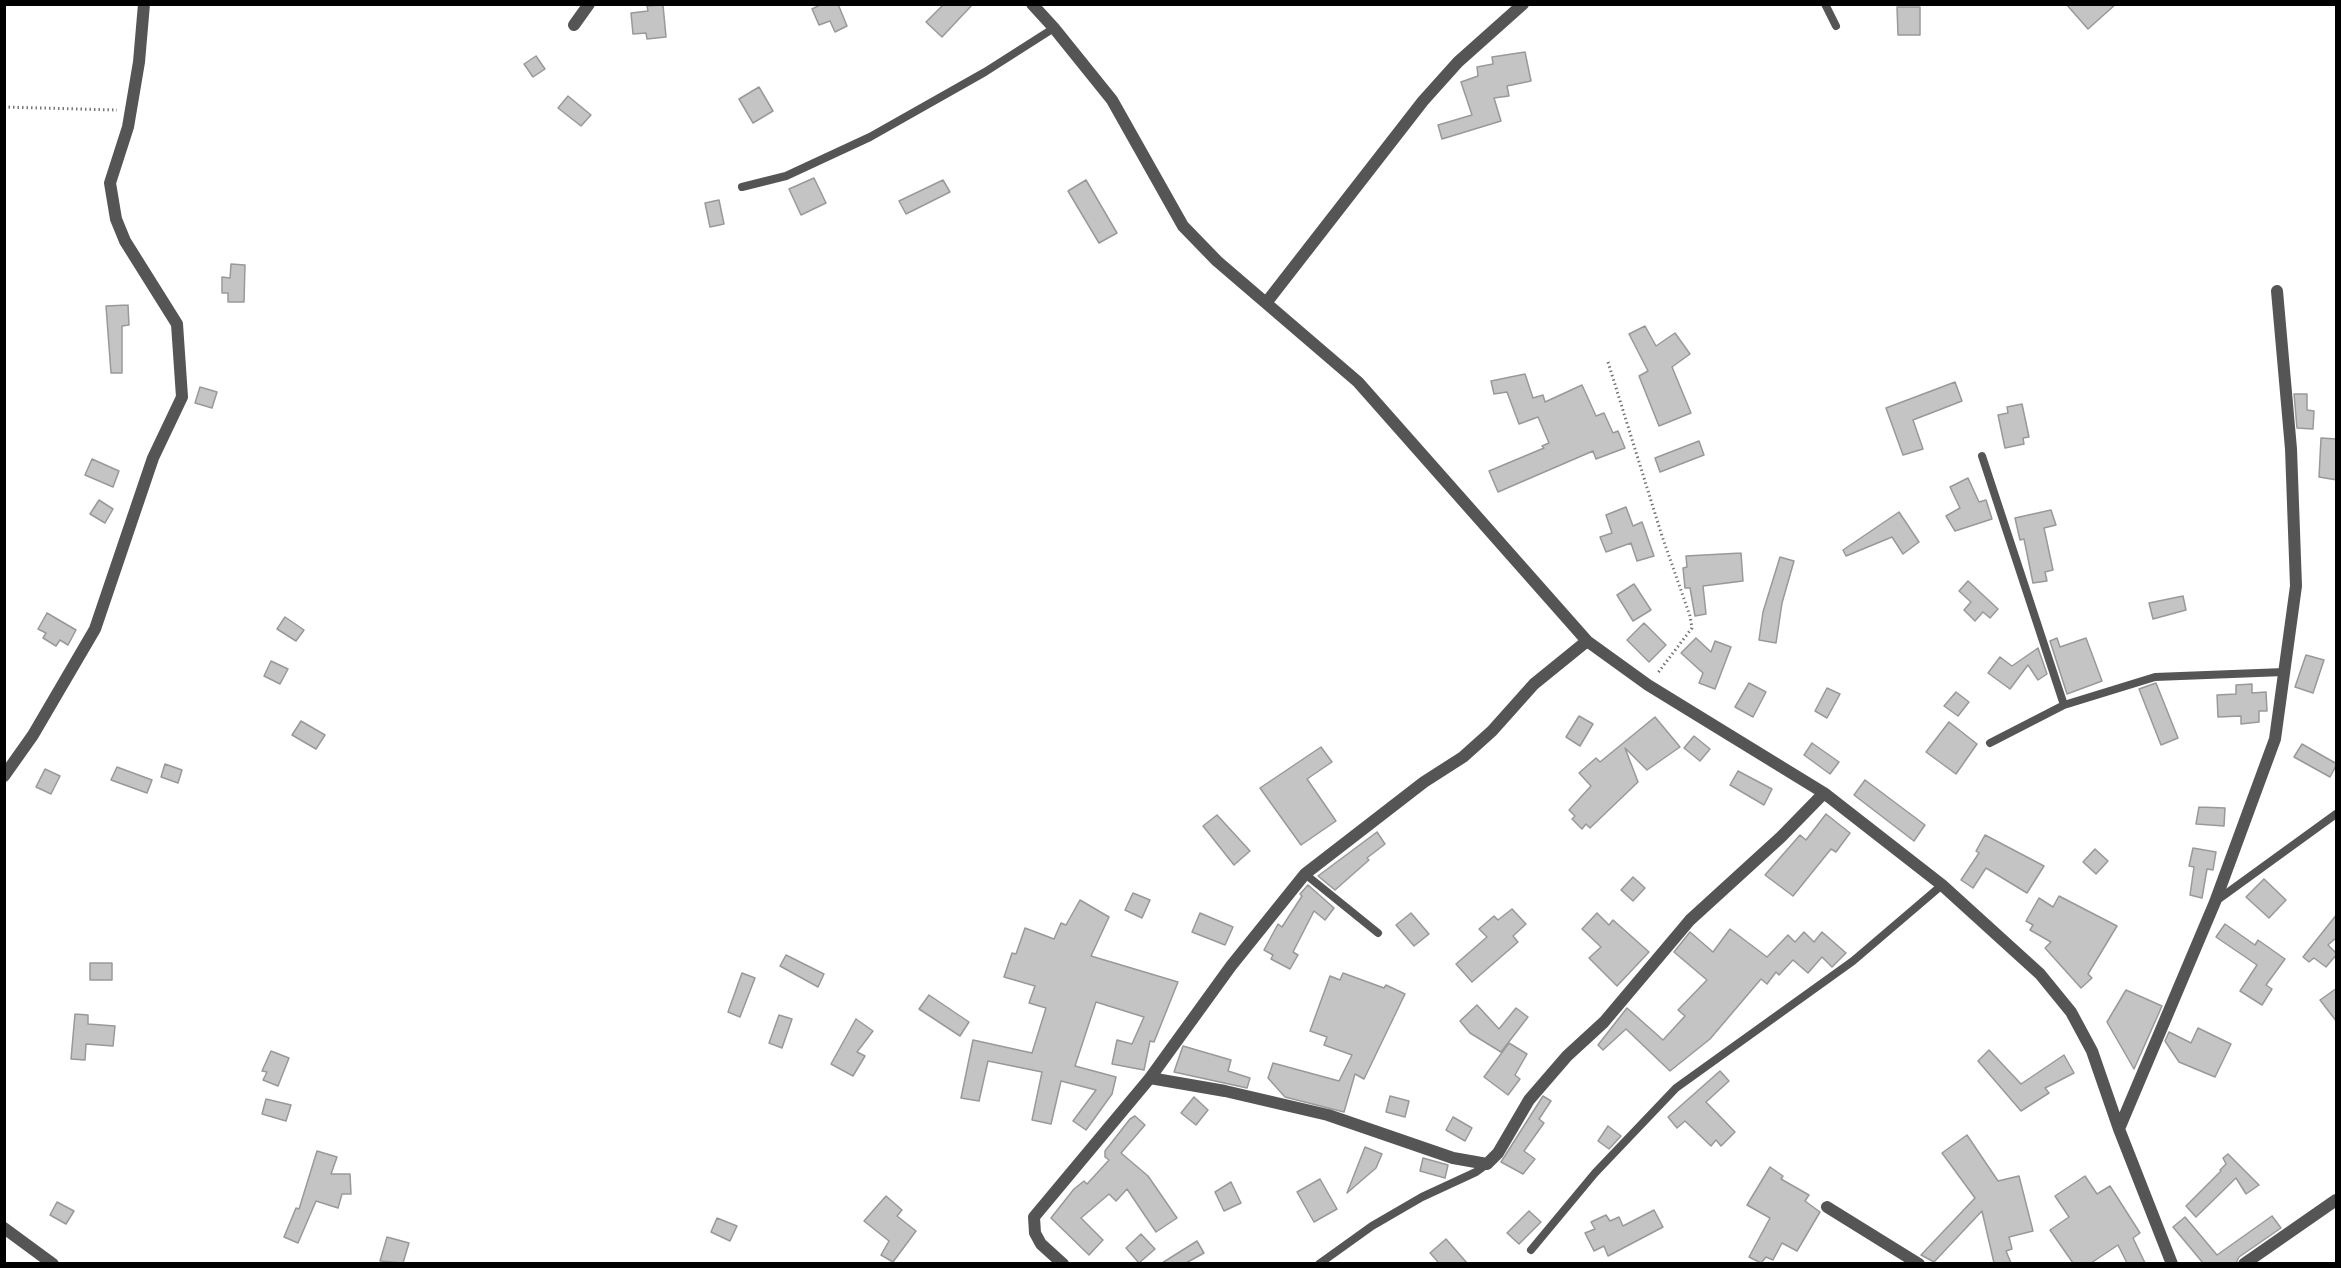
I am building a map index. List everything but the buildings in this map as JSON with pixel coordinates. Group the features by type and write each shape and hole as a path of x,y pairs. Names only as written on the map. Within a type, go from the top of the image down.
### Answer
{"street":[{"path":"4,776 33,735 95,629 153,458 182,397 177,324 126,242 116,219 110,183 131,110 140,62 144,4"},
{"path":"574,25 589,4"},
{"path":"1032,4 1112,100 1183,226 1217,261 1358,382 1587,641 1648,685 1824,793 1942,885 2040,974 2071,1012 2092,1051 2119,1129 2172,1263"},
{"path":"1266,303 1423,101 1458,62 1523,4"},
{"path":"2119,1129 2216,902 2275,739 2296,586 2291,449 2277,291"},
{"path":"1063,1263 1041,1244 1035,1233 1034,1217 1150,1078 1231,966 1305,874 1424,782 1463,757 1492,731 1534,684 1587,641"},
{"path":"1150,1078 1226,1091 1328,1115 1453,1158 1487,1164 1498,1153 1529,1100 1567,1056 1604,1022 1690,920 1781,837 1824,793"},
{"path":"2244,1263 2337,1200"},
{"path":"1827,1207 1919,1263"},
{"path":"4,1228 53,1263"}],"lane":[{"path":"1825,4 1836,26"},
{"path":"742,187 786,176 870,137 985,72 1054,28"},
{"path":"1982,456 2064,705"},
{"path":"1990,743 2064,705 2155,677 2284,672"},
{"path":"2216,902 2337,814"},
{"path":"1305,874 1378,933"},
{"path":"1531,1250 1595,1173 1676,1088 1852,961 1942,885"},
{"path":"1319,1263 1372,1226 1422,1197 1476,1172 1487,1164"}],"path":[{"path":"4,107 131,110"},
{"path":"1608,362 1692,628 1648,685"}]}
